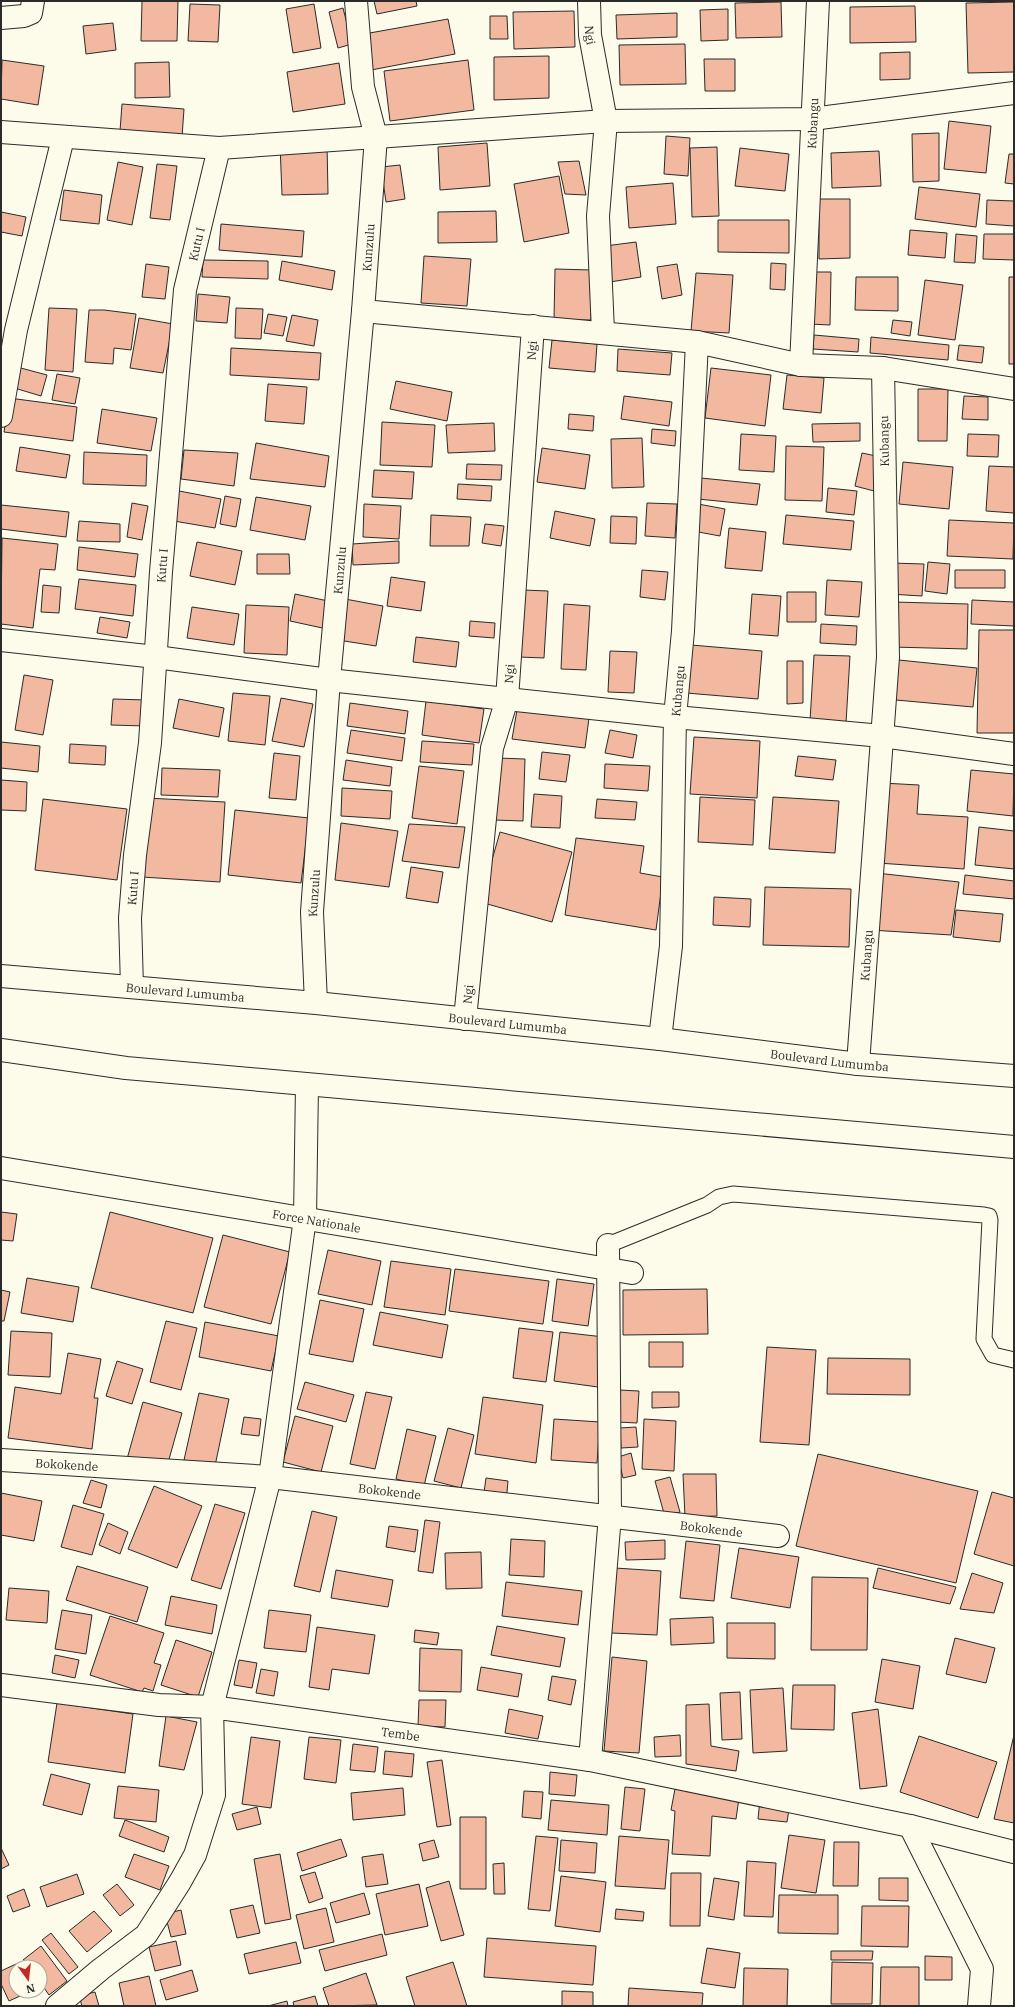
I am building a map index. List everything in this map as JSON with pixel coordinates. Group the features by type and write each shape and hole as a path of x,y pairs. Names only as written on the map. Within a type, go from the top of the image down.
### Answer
{"main road":[{"path":"1,18 24,16 31,13 33,1"},
{"name":"Kunzulu","path":"316,1003 312,912 329,680 363,311 376,137 363,87 356,1"},
{"name":"Ngi","path":"589,1 590,35 606,121 598,216 603,332"},
{"name":"Kubangu","path":"802,365 818,1"},
{"path":"1,132 63,138 219,148 606,121 812,119 1014,93"},
{"path":"1,416 16,330 63,138"},
{"name":"Kutu I","path":"132,987 130,918 135,855 150,743 161,572 185,290 219,148"},
{"path":"363,311 603,332 697,342 802,365 883,368 1014,389"},
{"name":"Ngi","path":"466,1019 492,748 508,699 533,326"},
{"name":"Kubangu","path":"660,1039 671,946 675,717 683,630 697,342"},
{"name":"Kubangu","path":"858,1064 888,657 883,368"},
{"path":"1,640 156,657 329,680 675,717 882,736 1014,754"},
{"name":"Boulevard Lumumba","path":"1,976 316,1003 660,1039 858,1064 1014,1076"},
{"path":"1,1050 126,1068 1014,1147"},
{"path":"57,2006 101,1969 146,1935 180,1882 195,1855 214,1795 212,1707 270,1477 305,1218 307,1085"},
{"name":"Force Nationale","path":"1,1168 632,1273"},
{"path":"590,1760 610,1515 608,1245"},
{"name":"Bokokende","path":"1,1460 270,1477 610,1515 778,1536"},
{"name":"Tembe","path":"1,1685 159,1705 212,1707 590,1760 910,1826 1014,1852"},
{"path":"910,1826 982,1969 979,2006"}],"lane":[{"path":"608,1245 707,1205 719,1197 733,1194 984,1214 989,1216 990,1220 984,1339 993,1355 1014,1360"}],"building":[{"path":"142,1 178,1 177,41 141,41"},
{"path":"374,1 416,1 417,6 377,14"},
{"path":"781,2 782,37 736,38 735,3"},
{"path":"1014,2 1014,72 968,73 966,3"},
{"path":"190,4 220,5 218,42 188,41"},
{"path":"314,4 321,48 293,53 286,9"},
{"path":"915,6 916,42 850,43 850,7"},
{"path":"343,8 352,44 338,48 329,12"},
{"path":"728,9 728,40 701,41 700,10"},
{"path":"574,11 575,47 514,49 513,12"},
{"path":"677,13 677,37 617,39 616,15"},
{"path":"490,16 507,16 508,39 490,39"},
{"path":"448,19 455,54 371,70 364,34"},
{"path":"113,23 116,50 86,54 83,26"},
{"path":"685,44 686,84 620,85 619,45"},
{"path":"910,52 910,79 880,80 880,53"},
{"path":"549,56 549,98 494,100 494,57"},
{"path":"704,59 735,59 735,91 705,91"},
{"path":"2,60 44,66 38,105 1,99"},
{"path":"468,60 474,110 390,121 384,71"},
{"path":"169,62 170,97 135,98 135,63"},
{"path":"339,63 345,104 293,112 287,72"},
{"path":"122,104 184,109 182,137 120,131"},
{"path":"949,121 991,126 986,173 944,169"},
{"path":"939,133 939,181 913,182 912,134"},
{"path":"666,136 690,138 688,176 664,174"},
{"path":"327,143 328,194 282,195 280,144"},
{"path":"487,143 490,186 440,190 438,147"},
{"path":"717,147 719,216 692,217 690,148"},
{"path":"740,148 789,154 785,191 735,186"},
{"path":"879,151 881,186 832,188 831,153"},
{"path":"1009,154 1014,154 1014,184 1005,183"},
{"path":"579,161 586,195 565,194 558,162"},
{"path":"118,162 143,167 132,225 107,220"},
{"path":"157,164 177,166 170,220 150,218"},
{"path":"400,165 405,199 386,202 381,167"},
{"path":"559,176 569,233 524,242 514,184"},
{"path":"673,183 676,224 629,228 626,187"},
{"path":"919,187 980,194 976,227 915,219"},
{"path":"64,190 102,195 99,224 60,220"},
{"path":"819,199 850,199 850,258 819,259"},
{"path":"987,200 1014,201 1014,226 986,224"},
{"path":"496,211 497,242 438,243 438,212"},
{"path":"1,212 26,217 22,236 1,232"},
{"path":"718,220 789,220 789,253 718,252"},
{"path":"221,224 304,231 302,257 219,250"},
{"path":"910,230 947,233 945,258 908,255"},
{"path":"956,234 977,236 975,263 954,262"},
{"path":"984,234 1014,234 1014,260 983,259"},
{"path":"636,242 641,277 610,282 605,246"},
{"path":"424,256 471,259 467,306 421,303"},
{"path":"203,260 268,261 268,279 202,277"},
{"path":"282,261 335,271 332,290 279,280"},
{"path":"771,263 786,264 785,290 770,289"},
{"path":"146,264 169,267 165,299 142,297"},
{"path":"677,264 682,295 662,299 657,267"},
{"path":"555,269 592,270 591,320 554,320"},
{"path":"811,272 831,272 830,325 809,324"},
{"path":"696,273 733,275 729,333 691,331"},
{"path":"856,277 898,277 898,311 855,310"},
{"path":"1009,277 1014,277 1014,364 1009,364"},
{"path":"925,280 963,285 955,340 918,335"},
{"path":"198,294 230,297 227,323 196,321"},
{"path":"49,308 77,309 73,372 45,370"},
{"path":"236,308 263,309 261,339 235,338"},
{"path":"89,310 104,310 136,314 131,350 114,348 113,364 85,362"},
{"path":"268,314 287,317 283,336 264,333"},
{"path":"292,315 318,320 314,346 286,341"},
{"path":"139,318 173,324 163,373 130,368"},
{"path":"893,320 912,322 910,336 891,333"},
{"path":"814,335 859,339 858,352 813,349"},
{"path":"871,337 949,345 948,360 870,353"},
{"path":"552,340 597,344 595,372 549,368"},
{"path":"959,345 984,347 982,363 957,360"},
{"path":"231,348 321,353 319,380 230,375"},
{"path":"618,349 672,353 670,375 617,371"},
{"path":"17,367 47,375 41,396 11,387"},
{"path":"711,368 771,375 765,426 705,418"},
{"path":"57,374 80,378 75,404 52,400"},
{"path":"787,375 824,378 821,413 783,409"},
{"path":"396,381 452,392 447,421 390,409"},
{"path":"268,384 307,387 304,424 265,421"},
{"path":"918,389 948,389 947,441 918,441"},
{"path":"624,396 672,402 669,426 621,419"},
{"path":"964,396 988,397 988,420 962,419"},
{"path":"9,398 77,407 73,441 4,432"},
{"path":"102,409 157,418 151,451 97,443"},
{"path":"569,414 594,416 593,431 568,429"},
{"path":"382,422 435,425 432,467 380,465"},
{"path":"494,423 495,451 448,453 446,425"},
{"path":"860,423 860,441 813,442 812,424"},
{"path":"652,429 676,431 675,446 651,443"},
{"path":"741,434 776,436 774,472 739,470"},
{"path":"968,434 999,435 998,457 967,456"},
{"path":"642,438 644,487 612,488 611,439"},
{"path":"256,443 329,456 325,487 250,479"},
{"path":"786,446 824,447 822,501 785,500"},
{"path":"20,447 70,455 66,478 16,471"},
{"path":"542,448 590,455 585,489 537,482"},
{"path":"184,450 238,453 234,486 181,479"},
{"path":"84,452 147,455 146,486 83,484"},
{"path":"862,453 881,457 874,491 855,486"},
{"path":"903,462 953,467 949,509 899,504"},
{"path":"467,464 502,465 501,480 466,479"},
{"path":"989,466 1014,467 1014,513 986,511"},
{"path":"374,470 414,472 412,499 372,497"},
{"path":"701,478 760,484 757,505 698,499"},
{"path":"458,484 492,486 491,501 457,499"},
{"path":"828,488 857,491 854,515 826,512"},
{"path":"174,490 221,499 215,528 168,520"},
{"path":"225,496 241,499 236,527 220,524"},
{"path":"256,497 311,506 305,540 250,530"},
{"path":"132,503 148,506 142,540 127,537"},
{"path":"647,503 677,504 675,538 645,536"},
{"path":"364,504 401,506 399,539 363,537"},
{"path":"698,504 725,509 720,536 693,531"},
{"path":"1,505 69,512 66,537 1,529"},
{"path":"555,511 595,519 590,546 550,538"},
{"path":"431,515 471,517 469,546 430,546"},
{"path":"786,515 854,521 851,550 783,544"},
{"path":"611,516 637,517 636,544 610,543"},
{"path":"949,520 1014,523 1013,559 947,556"},
{"path":"79,521 120,524 120,542 77,541"},
{"path":"485,524 504,526 501,546 482,543"},
{"path":"729,528 766,532 762,571 725,568"},
{"path":"2,538 58,544 55,570 40,569 33,628 1,624"},
{"path":"399,541 399,563 353,565 352,544"},
{"path":"197,542 242,551 235,585 190,576"},
{"path":"79,547 138,554 135,577 77,570"},
{"path":"257,554 289,554 290,574 257,574"},
{"path":"928,562 950,564 947,594 925,591"},
{"path":"891,563 924,564 922,596 889,594"},
{"path":"642,570 668,572 665,600 640,597"},
{"path":"955,570 1005,570 1005,588 955,588"},
{"path":"391,577 425,582 421,611 387,606"},
{"path":"79,579 136,585 133,616 75,609"},
{"path":"827,580 862,582 859,617 825,615"},
{"path":"43,585 61,587 59,613 41,612"},
{"path":"523,590 548,591 544,658 519,657"},
{"path":"787,592 816,592 816,622 787,622"},
{"path":"295,594 333,602 327,629 290,621"},
{"path":"752,594 781,596 778,636 749,634"},
{"path":"345,599 383,606 376,646 338,640"},
{"path":"972,600 1014,602 1014,626 971,624"},
{"path":"894,602 968,604 967,649 892,647"},
{"path":"564,604 590,606 586,670 561,669"},
{"path":"246,605 289,607 287,655 244,653"},
{"path":"192,607 239,614 234,645 187,638"},
{"path":"100,617 130,622 127,638 97,633"},
{"path":"470,621 495,623 494,638 469,636"},
{"path":"821,624 857,626 856,645 820,643"},
{"path":"979,630 1014,630 1014,733 977,733"},
{"path":"416,637 459,642 456,667 413,662"},
{"path":"691,645 762,651 758,699 686,693"},
{"path":"610,651 637,652 634,693 608,692"},
{"path":"814,655 850,656 846,723 810,721"},
{"path":"889,659 977,668 973,707 885,699"},
{"path":"787,661 803,661 803,703 787,704"},
{"path":"24,675 53,680 43,735 15,730"},
{"path":"233,693 270,696 265,745 228,741"},
{"path":"281,698 313,704 304,747 272,741"},
{"path":"113,699 146,700 145,726 111,725"},
{"path":"179,699 224,708 219,737 173,728"},
{"path":"426,701 484,709 479,743 422,735"},
{"path":"350,703 408,711 405,734 347,726"},
{"path":"517,710 589,718 585,748 512,739"},
{"path":"351,730 405,738 402,761 347,753"},
{"path":"610,730 637,735 633,758 605,753"},
{"path":"694,737 760,741 757,798 690,794"},
{"path":"422,741 474,744 472,765 420,762"},
{"path":"1,742 40,746 38,772 1,768"},
{"path":"70,744 106,746 105,765 69,763"},
{"path":"542,752 570,755 566,782 539,779"},
{"path":"274,753 300,756 296,800 269,798"},
{"path":"798,756 836,760 833,780 795,776"},
{"path":"497,758 525,759 523,821 494,820"},
{"path":"346,760 392,767 390,786 343,780"},
{"path":"605,764 650,766 648,791 604,788"},
{"path":"419,766 464,771 457,824 412,818"},
{"path":"162,768 220,770 218,797 161,795"},
{"path":"971,770 1014,774 1013,816 967,811"},
{"path":"1,780 27,782 26,811 1,810"},
{"path":"882,783 919,785 917,814 968,817 964,869 878,863"},
{"path":"342,788 392,791 390,819 341,816"},
{"path":"534,794 562,796 560,828 531,827"},
{"path":"700,797 755,800 753,845 698,842"},
{"path":"773,797 839,801 835,853 769,849"},
{"path":"146,798 225,802 220,882 142,877"},
{"path":"43,799 127,809 117,880 35,870"},
{"path":"597,799 637,802 635,820 595,818"},
{"path":"235,810 309,818 301,883 228,875"},
{"path":"341,823 398,831 389,887 335,880"},
{"path":"409,824 465,827 459,868 402,861"},
{"path":"979,827 1014,831 1014,869 975,865"},
{"path":"500,832 572,852 552,922 480,902"},
{"path":"576,838 644,846 640,873 663,877 656,930 565,915"},
{"path":"411,867 443,872 438,903 406,898"},
{"path":"876,873 959,882 951,935 870,930"},
{"path":"965,875 1014,881 1014,899 963,894"},
{"path":"765,887 851,889 849,947 763,945"},
{"path":"714,897 751,899 750,927 713,925"},
{"path":"956,910 1003,914 1000,942 953,937"},
{"path":"1,1212 17,1214 13,1241 1,1240"},
{"path":"110,1212 213,1238 193,1313 91,1288"},
{"path":"223,1235 290,1252 271,1324 204,1307"},
{"path":"328,1250 381,1261 372,1305 318,1294"},
{"path":"391,1261 451,1269 445,1315 384,1307"},
{"path":"455,1269 549,1281 543,1324 449,1311"},
{"path":"27,1278 79,1287 73,1322 21,1313"},
{"path":"557,1279 594,1284 588,1326 552,1321"},
{"path":"707,1289 708,1334 623,1335 623,1290"},
{"path":"1,1290 10,1292 4,1321 1,1321"},
{"path":"320,1300 364,1309 353,1362 309,1354"},
{"path":"380,1312 448,1325 442,1358 373,1345"},
{"path":"166,1321 197,1328 181,1390 150,1382"},
{"path":"205,1322 279,1336 271,1371 199,1357"},
{"path":"519,1328 553,1332 546,1382 513,1378"},
{"path":"11,1331 52,1333 50,1377 8,1375"},
{"path":"560,1332 604,1337 598,1387 554,1381"},
{"path":"649,1342 683,1342 683,1367 649,1367"},
{"path":"767,1347 816,1350 809,1445 760,1442"},
{"path":"68,1353 101,1359 94,1398 98,1398 92,1449 8,1438 15,1387 61,1394"},
{"path":"828,1358 910,1359 910,1395 827,1394"},
{"path":"117,1361 143,1369 132,1404 106,1396"},
{"path":"305,1382 354,1395 346,1422 297,1409"},
{"path":"619,1390 639,1391 637,1423 617,1422"},
{"path":"366,1392 392,1397 375,1469 350,1464"},
{"path":"652,1392 679,1392 679,1407 652,1408"},
{"path":"199,1393 229,1399 215,1466 184,1460"},
{"path":"483,1397 543,1405 536,1463 475,1454"},
{"path":"143,1402 182,1413 166,1470 127,1459"},
{"path":"295,1416 333,1426 321,1472 283,1462"},
{"path":"244,1417 261,1419 259,1436 241,1434"},
{"path":"554,1419 600,1422 597,1463 551,1460"},
{"path":"644,1419 676,1421 674,1471 642,1469"},
{"path":"636,1427 638,1447 621,1448 620,1428"},
{"path":"448,1428 474,1435 461,1488 434,1481"},
{"path":"407,1429 436,1436 424,1486 396,1479"},
{"path":"631,1453 636,1475 623,1478 618,1457"},
{"path":"818,1454 978,1491 956,1583 796,1546"},
{"path":"683,1474 716,1474 717,1516 685,1517"},
{"path":"670,1477 680,1512 665,1517 655,1481"},
{"path":"486,1478 508,1481 506,1503 483,1500"},
{"path":"91,1480 107,1485 101,1508 83,1503"},
{"path":"154,1486 202,1506 177,1568 128,1549"},
{"path":"992,1492 1014,1498 1014,1566 974,1554"},
{"path":"1,1493 42,1501 34,1541 1,1535"},
{"path":"215,1504 245,1513 221,1589 191,1580"},
{"path":"73,1505 104,1514 92,1555 61,1547"},
{"path":"312,1511 337,1517 320,1592 294,1586"},
{"path":"425,1520 440,1522 433,1573 418,1571"},
{"path":"108,1523 128,1532 120,1554 99,1545"},
{"path":"389,1526 418,1530 415,1552 386,1547"},
{"path":"511,1539 545,1541 544,1577 509,1575"},
{"path":"665,1540 665,1559 626,1560 625,1542"},
{"path":"686,1541 720,1545 714,1601 680,1598"},
{"path":"739,1548 799,1557 790,1608 731,1598"},
{"path":"481,1552 482,1588 446,1589 445,1553"},
{"path":"77,1566 148,1587 137,1622 66,1600"},
{"path":"615,1568 661,1571 657,1635 611,1633"},
{"path":"878,1568 956,1587 950,1604 873,1588"},
{"path":"336,1570 393,1580 388,1607 331,1598"},
{"path":"972,1573 1003,1583 994,1613 960,1609"},
{"path":"812,1577 868,1578 867,1650 811,1650"},
{"path":"506,1582 582,1591 578,1625 502,1616"},
{"path":"9,1588 49,1591 47,1623 6,1620"},
{"path":"171,1596 217,1605 212,1634 165,1625"},
{"path":"62,1610 92,1615 86,1654 55,1649"},
{"path":"269,1610 311,1615 306,1652 264,1648"},
{"path":"110,1616 164,1633 154,1663 161,1665 153,1691 144,1688 142,1692 90,1675"},
{"path":"713,1617 714,1643 671,1645 670,1619"},
{"path":"727,1623 775,1623 775,1659 727,1658"},
{"path":"497,1626 565,1638 560,1667 491,1655"},
{"path":"317,1627 375,1635 369,1674 332,1669 329,1690 309,1687"},
{"path":"415,1630 439,1633 437,1645 414,1642"},
{"path":"955,1638 995,1648 986,1683 946,1674"},
{"path":"176,1640 212,1652 198,1697 161,1685"},
{"path":"420,1648 462,1650 461,1692 419,1691"},
{"path":"55,1655 79,1660 75,1678 52,1673"},
{"path":"612,1657 647,1661 639,1753 604,1751"},
{"path":"882,1659 920,1666 913,1709 875,1702"},
{"path":"239,1660 257,1663 252,1688 234,1685"},
{"path":"481,1667 522,1674 518,1697 477,1690"},
{"path":"261,1669 278,1672 274,1696 256,1693"},
{"path":"552,1676 576,1680 571,1705 548,1700"},
{"path":"793,1685 835,1685 834,1730 791,1729"},
{"path":"783,1688 787,1751 753,1753 750,1690"},
{"path":"740,1692 742,1739 722,1740 720,1693"},
{"path":"419,1700 446,1700 445,1727 418,1726"},
{"path":"57,1703 133,1714 125,1773 48,1762"},
{"path":"709,1704 711,1746 739,1751 736,1771 686,1764 686,1705"},
{"path":"509,1709 543,1716 538,1739 505,1733"},
{"path":"878,1709 887,1786 860,1789 852,1713"},
{"path":"166,1716 197,1722 184,1770 159,1766"},
{"path":"680,1735 681,1756 655,1757 654,1737"},
{"path":"1014,1735 1014,1823 994,1819"},
{"path":"919,1736 997,1762 978,1818 900,1792"},
{"path":"251,1737 280,1741 271,1808 242,1804"},
{"path":"309,1737 341,1740 336,1783 304,1779"},
{"path":"353,1744 378,1747 375,1772 350,1770"},
{"path":"385,1751 414,1754 412,1777 383,1774"},
{"path":"442,1760 451,1825 437,1827 427,1762"},
{"path":"550,1772 577,1775 575,1796 549,1794"},
{"path":"51,1774 90,1784 82,1815 43,1805"},
{"path":"118,1786 159,1790 156,1822 114,1818"},
{"path":"625,1787 645,1789 640,1831 621,1829"},
{"path":"403,1788 405,1815 353,1820 351,1793"},
{"path":"675,1789 739,1798 736,1819 712,1816 710,1856 672,1854 675,1811 671,1810"},
{"path":"524,1791 543,1792 541,1819 522,1817"},
{"path":"760,1799 790,1803 787,1822 758,1819"},
{"path":"551,1800 609,1805 607,1835 548,1830"},
{"path":"257,1807 261,1824 237,1830 232,1814"},
{"path":"460,1817 486,1817 486,1889 460,1889"},
{"path":"125,1820 169,1837 164,1852 119,1836"},
{"path":"789,1835 825,1840 816,1893 781,1888"},
{"path":"536,1836 558,1838 550,1911 528,1909"},
{"path":"619,1836 669,1840 665,1889 615,1886"},
{"path":"341,1839 347,1856 302,1871 297,1853"},
{"path":"434,1840 439,1857 423,1861 419,1844"},
{"path":"561,1840 597,1843 595,1873 559,1871"},
{"path":"834,1842 859,1842 858,1886 833,1886"},
{"path":"1,1848 9,1865 1,1869"},
{"path":"134,1854 169,1866 160,1890 125,1877"},
{"path":"280,1854 291,1919 265,1924 254,1859"},
{"path":"383,1854 388,1884 366,1887 362,1857"},
{"path":"747,1861 776,1863 773,1917 744,1916"},
{"path":"504,1863 505,1894 494,1894 493,1864"},
{"path":"315,1872 323,1898 309,1903 300,1876"},
{"path":"671,1873 701,1873 700,1926 670,1926"},
{"path":"77,1874 84,1894 47,1907 40,1887"},
{"path":"561,1876 606,1882 600,1932 555,1926"},
{"path":"714,1878 739,1882 734,1920 708,1916"},
{"path":"879,1878 908,1878 908,1901 879,1900"},
{"path":"449,1881 464,1935 441,1941 426,1888"},
{"path":"117,1884 134,1905 120,1916 103,1895"},
{"path":"419,1884 428,1926 385,1935 376,1894"},
{"path":"24,1889 30,1906 13,1912 7,1896"},
{"path":"364,1893 370,1914 336,1923 330,1903"},
{"path":"779,1895 838,1895 838,1934 778,1933"},
{"path":"253,1905 260,1933 237,1938 230,1910"},
{"path":"862,1906 909,1906 908,1947 861,1946"},
{"path":"326,1908 334,1942 304,1949 296,1915"},
{"path":"616,1909 644,1912 643,1921 615,1919"},
{"path":"181,1910 186,1934 171,1937 165,1914"},
{"path":"94,1911 112,1931 87,1952 69,1931"},
{"path":"51,1933 78,1967 69,1974 42,1940"},
{"path":"382,1934 387,1955 325,1971 319,1950"},
{"path":"487,1938 596,1946 593,1985 484,1977"},
{"path":"176,1941 181,1965 155,1971 149,1947"},
{"path":"296,1942 301,1963 249,1974 244,1954"},
{"path":"41,1946 67,1981 49,1995 48,1959 24,1959"},
{"path":"707,1948 740,1953 735,1988 701,1983"},
{"path":"831,1951 873,1951 872,1960 831,1960"},
{"path":"925,1956 952,1957 952,1980 925,1980"},
{"path":"453,1962 467,2006 415,2006 406,1977"},
{"path":"832,1962 873,1963 872,2004 831,2004"},
{"path":"881,1967 919,1967 919,2006 880,2006"},
{"path":"8,1968 8,1999 1,1984 1,1971"},
{"path":"744,1968 788,1969 787,2006 743,2006"},
{"path":"192,1970 198,1991 166,2000 160,1980"},
{"path":"366,1973 377,2005 329,2006 323,1988"},
{"path":"149,1976 156,2006 124,2006 119,1983"},
{"path":"629,1988 703,1993 702,2006 628,2006"},
{"path":"562,1991 593,1992 593,2006 562,2006"},
{"path":"95,1992 99,2006 82,2006 79,1996"},
{"path":"315,1996 318,2006 294,2006 293,2002"},
{"path":"287,2001 288,2006 268,2006"}]}
